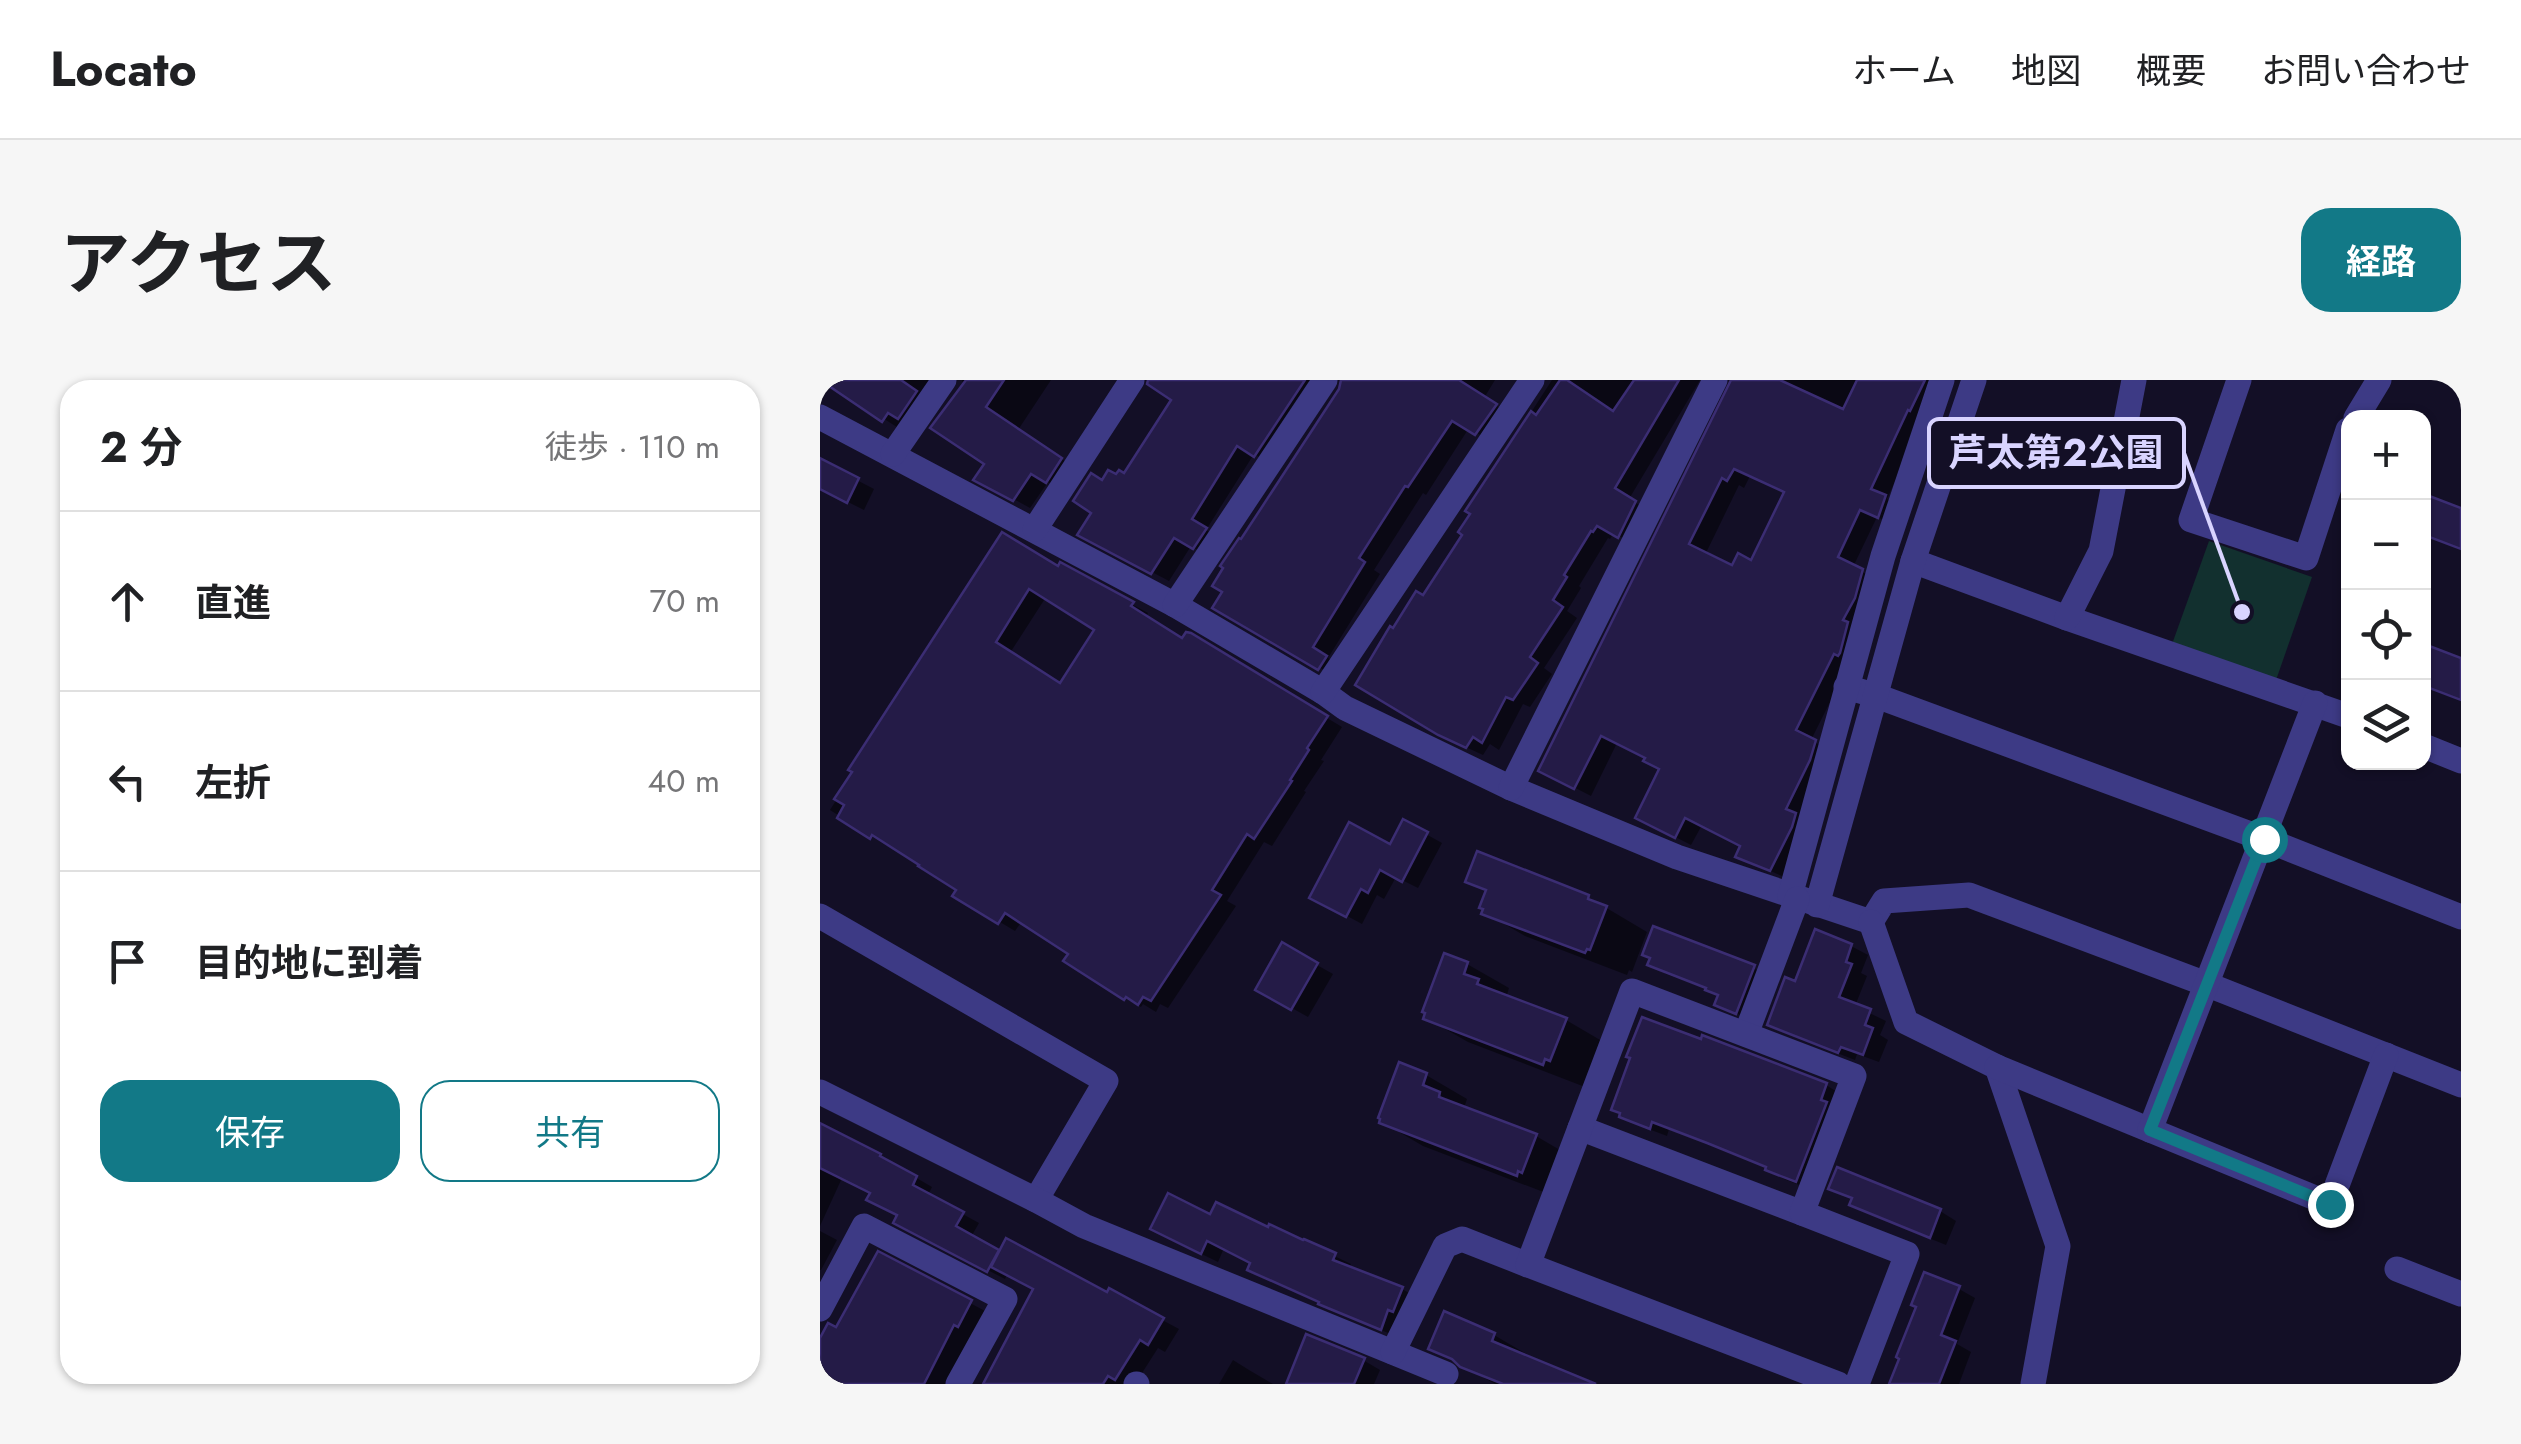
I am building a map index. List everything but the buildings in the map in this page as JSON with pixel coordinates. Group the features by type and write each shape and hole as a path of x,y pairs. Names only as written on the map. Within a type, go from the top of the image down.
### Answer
{"street":[{"path":"893,454 944,380"},
{"path":"1035,529 1132,380"},
{"path":"1176,604 1325,380"},
{"path":"1324,692 1532,380"},
{"path":"1511,788 1715,380"},
{"path":"1802,900 1846,687 1883,556 1942,380"},
{"path":"1746,1034 1802,900 1874,695 1974,380"},
{"path":"2066,618 2102,551 2134,380"},
{"path":"2239,380 2192,520 2306,558 2341,451"},
{"path":"2361,410 2379,380"},
{"path":"820,417 1176,604 1345,708 1511,788 1677,857 1871,922"},
{"path":"1914,560 2066,618 2341,713"},
{"path":"1846,687 2264,839 2461,917"},
{"path":"2150,1130 2315,703"},
{"path":"2431,749 2461,761"},
{"path":"1871,922 1884,901 1969,895 2461,1085"},
{"path":"820,916 1106,1082 1036,1200"},
{"path":"1871,922 1906,1022 1996,1067 2330,1204 2386,1055"},
{"path":"1528,1265 1632,991 1854,1076 1802,1213"},
{"path":"1996,1067 2058,1246 2033,1384"},
{"path":"820,1092 1084,1226 1446,1374"},
{"path":"1580,1128 1908,1254 1858,1384"},
{"path":"820,1309 864,1226 1005,1300 958,1384"},
{"path":"1394,1352 1446,1246 1462,1239 1838,1384"},
{"path":"2397,1268 2461,1294"}],"green space":[{"path":"2209,541 2312,577 2275,683 2171,647"}],"place":[{"name":"芦太第2公園","path":"2242,612"}],"route":[{"path":"2264,839 2150,1130 2330,1204"}]}
